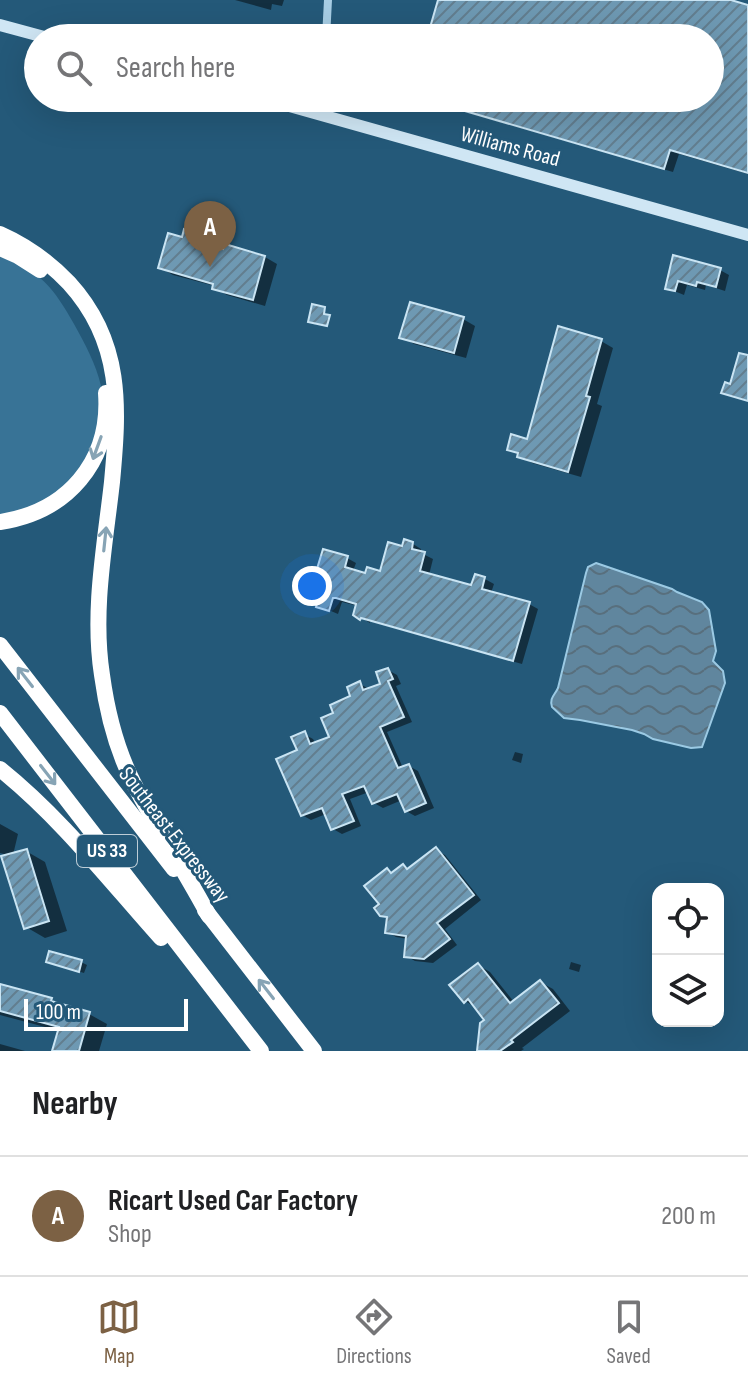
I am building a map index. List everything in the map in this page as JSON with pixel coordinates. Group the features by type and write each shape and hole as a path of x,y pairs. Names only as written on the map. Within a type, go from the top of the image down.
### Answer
{"highway":[{"path":"0,234 40,257 78,294 97,323 110,355 116,387 117,421 100,586 102,674 119,748 134,784 209,916"},
{"path":"0,248 18,256 52,280 80,313 97,351 106,399 100,442 80,480 64,497 45,509 0,522"},
{"name":"Southeast Expressway","path":"0,645 314,1051"},
{"name":"US 33","path":"0,713 261,1051"},
{"path":"0,769 80,845 172,950 213,989"}],"main road":[{"path":"0,25 24,32"},
{"name":"Williams Road","path":"333,112 748,235"}],"street":[{"path":"327,24 328,0"}],"shaded area":[{"path":"0,257 26,268 53,291 86,347 101,392 97,430 81,466 69,481 39,504 0,515"}],"water":[{"path":"596,563 672,589 702,602 709,610 716,651 713,661 723,671 725,683 702,747 691,748 653,739 632,730 564,718 552,707 586,573 588,567"}],"building":[{"path":"438,0 731,0 748,5 748,173 670,150 664,169 468,112 724,112 724,24 431,24"},
{"path":"184,229 199,234 197,241 223,249 225,244 265,256 253,300 212,289 213,284 158,268 168,233 182,237"},
{"path":"673,255 721,268 716,287 678,281 675,291 665,289"},
{"path":"410,302 464,317 454,353 399,338"},
{"path":"312,304 325,307 324,314 330,315 327,326 308,322"},
{"path":"558,326 602,339 586,396 590,397 568,472 517,457 518,453 507,450 511,434 527,439"},
{"path":"739,353 748,355 748,401 721,393 725,382 730,384"},
{"path":"404,539 413,542 412,549 425,552 420,571 471,585 475,574 485,577 482,589 530,602 513,661 360,620 353,615 356,604 336,598 333,598 329,611 316,607 320,594 310,592 323,549 348,556 345,567 365,573 367,567 380,571 388,542 402,546"},
{"path":"388,668 393,679 388,681 404,717 380,727 398,768 409,764 426,803 405,812 397,794 372,804 364,786 342,794 354,821 331,830 322,808 301,816 276,759 297,750 291,737 305,731 310,744 329,737 321,718 333,713 330,705 350,696 347,687 360,681 363,690 380,684 376,672"},
{"path":"436,847 474,895 437,923 450,939 424,959 404,957 406,936 385,933 387,917 380,916 374,908 379,904 364,886 387,868 391,873 403,864 407,869"},
{"path":"27,849 49,921 24,929 1,856"},
{"path":"49,951 82,960 79,972 46,962"},
{"path":"478,963 510,1003 540,980 559,1003 500,1051 477,1051 480,1023 484,1020 468,999 464,1003 449,985"},
{"path":"0,984 90,1012 79,1051 52,1051 59,1027 0,1011"}],"place":[{"name":"Ricart Used Car Factory","path":"210,267"}]}
